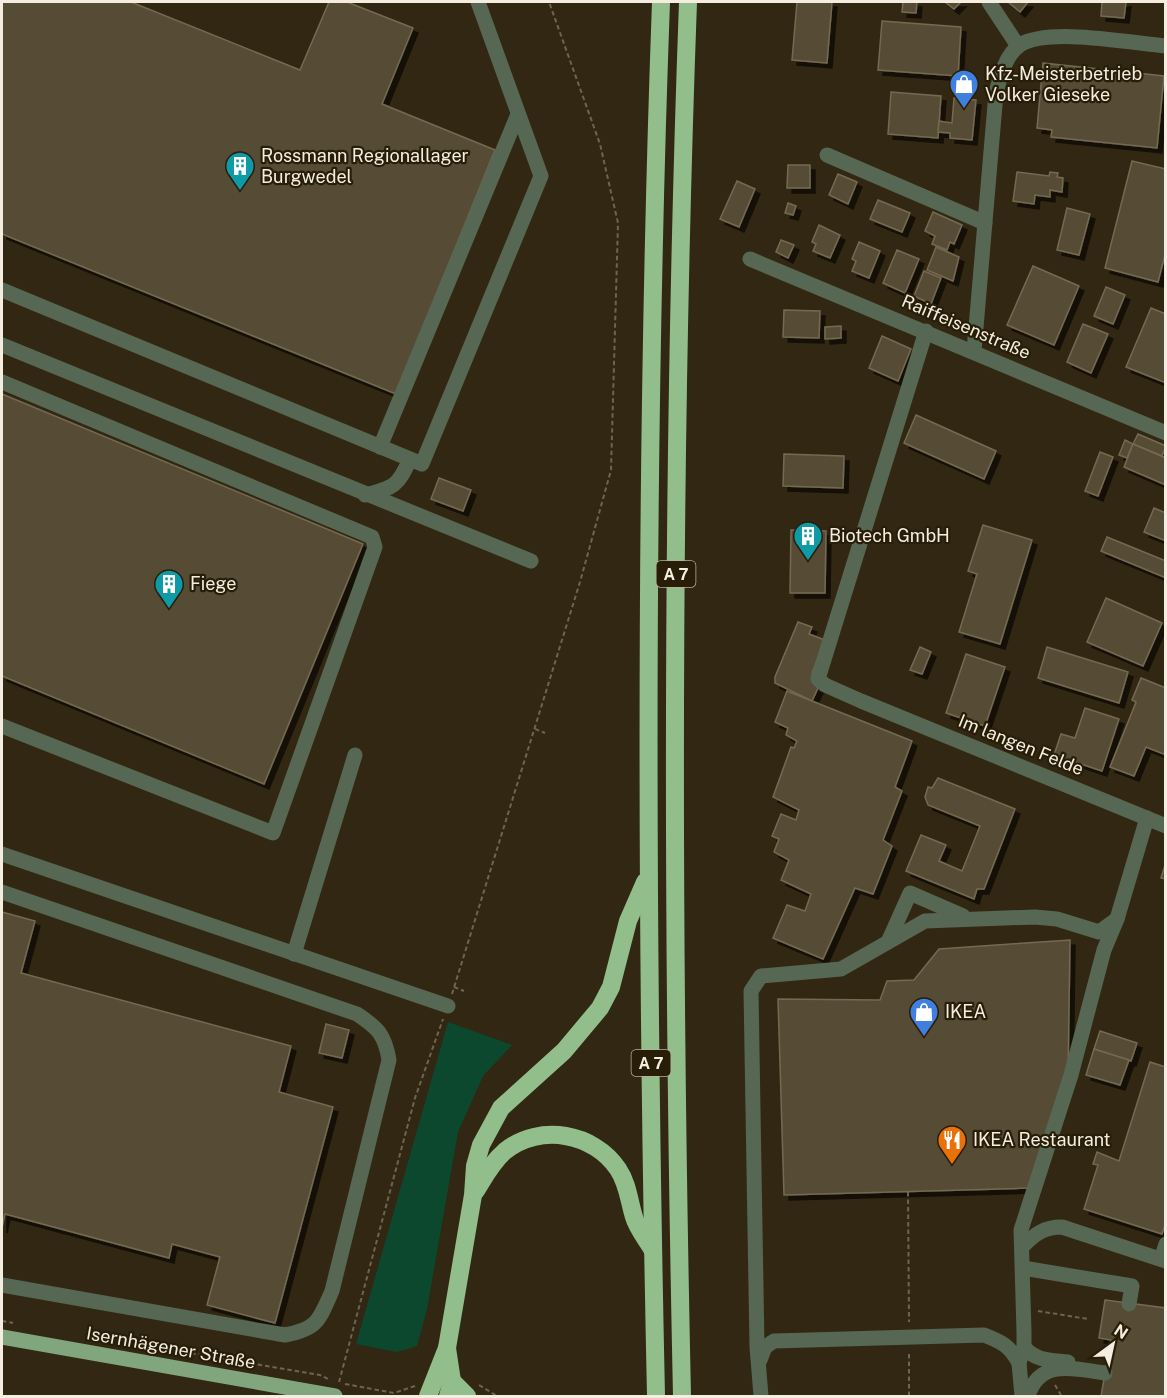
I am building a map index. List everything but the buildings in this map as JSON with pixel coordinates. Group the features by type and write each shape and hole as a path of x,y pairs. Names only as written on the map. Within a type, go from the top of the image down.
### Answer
{"highway":[{"name":"A 7","path":"656,1396 649,875 652,402 661,2"},
{"name":"A 7","path":"682,1396 677,1146 674,751 677,404 688,2"},
{"path":"430,1389 447,1348 473,1195 475,1166 481,1145 501,1108 564,1051 600,1008 611,987 628,921 649,875"},
{"path":"473,1195 491,1167 515,1145 539,1136 562,1135 579,1139 597,1148 620,1171 627,1187 635,1220 653,1251"},
{"path":"447,1348 450,1389 467,1396"}],"main road":[{"name":"Isernhägener Straße","path":"2,1337 337,1390"}],"street":[{"path":"2,290 422,465 541,176 478,2"},
{"path":"989,2 1018,46"},
{"path":"974,351 996,93 1003,66 1018,46 1052,35 1166,46"},
{"path":"380,447 518,114"},
{"path":"827,155 985,223"},
{"name":"Raiffeisenstraße","path":"750,259 1166,433"},
{"name":"Im langen Felde","path":"926,331 818,679 825,685 861,701 1166,826"},
{"path":"2,345 531,561"},
{"path":"2,382 372,537 375,547 273,833 2,726"},
{"path":"365,495 392,488 399,482 410,459"},
{"path":"294,954 355,755"},
{"path":"1022,1396 1019,1363 1024,1347 1021,1230 1071,1075 1104,950 1117,919 1147,818"},
{"path":"2,854 448,1006"},
{"path":"2,892 357,1014 373,1024 386,1040 389,1060 332,1291 320,1318 306,1332 285,1335 2,1285"},
{"path":"888,942 910,893 966,918"},
{"path":"761,1396 752,992 761,976 841,969 925,921 1035,917 1057,919 1099,932 1117,919"},
{"path":"1080,926 1104,950"},
{"path":"1023,1246 1036,1233 1056,1227 1164,1255"},
{"path":"1023,1268 1132,1286 1129,1304"},
{"path":"760,1360 765,1347 774,1341 984,1335 1003,1342 1011,1349 1019,1363"},
{"path":"1024,1347 1031,1355 1040,1359 1106,1370 1058,1367 1038,1378 1028,1396"}],"path":[{"path":"337,1390 415,1098 448,1006 535,729 611,470 618,223 600,144 549,2"},
{"path":"535,729 544,733"},
{"path":"454,987 464,991"},
{"path":"908,1192 909,1396"},
{"path":"1038,1311 1088,1319"},
{"path":"2,1321 21,1324"},
{"path":"85,1336 320,1375 337,1390 394,1393 409,1389 421,1382 430,1389"},
{"path":"450,1389 479,1385 497,1396"}],"green space":[{"path":"448,1022 512,1045 483,1076 458,1132 427,1309 417,1346 397,1352 356,1344"}],"place":[{"name":"Kfz-Meisterbetrieb Volker Gieseke","path":"964,110"},
{"name":"Rossmann Regionallager Burgwedel","path":"240,192"},
{"name":"Biotech GmbH","path":"808,562"},
{"name":"Fiege","path":"169,610"},
{"name":"IKEA","path":"924,1038"},
{"name":"IKEA Restaurant","path":"952,1166"}]}
